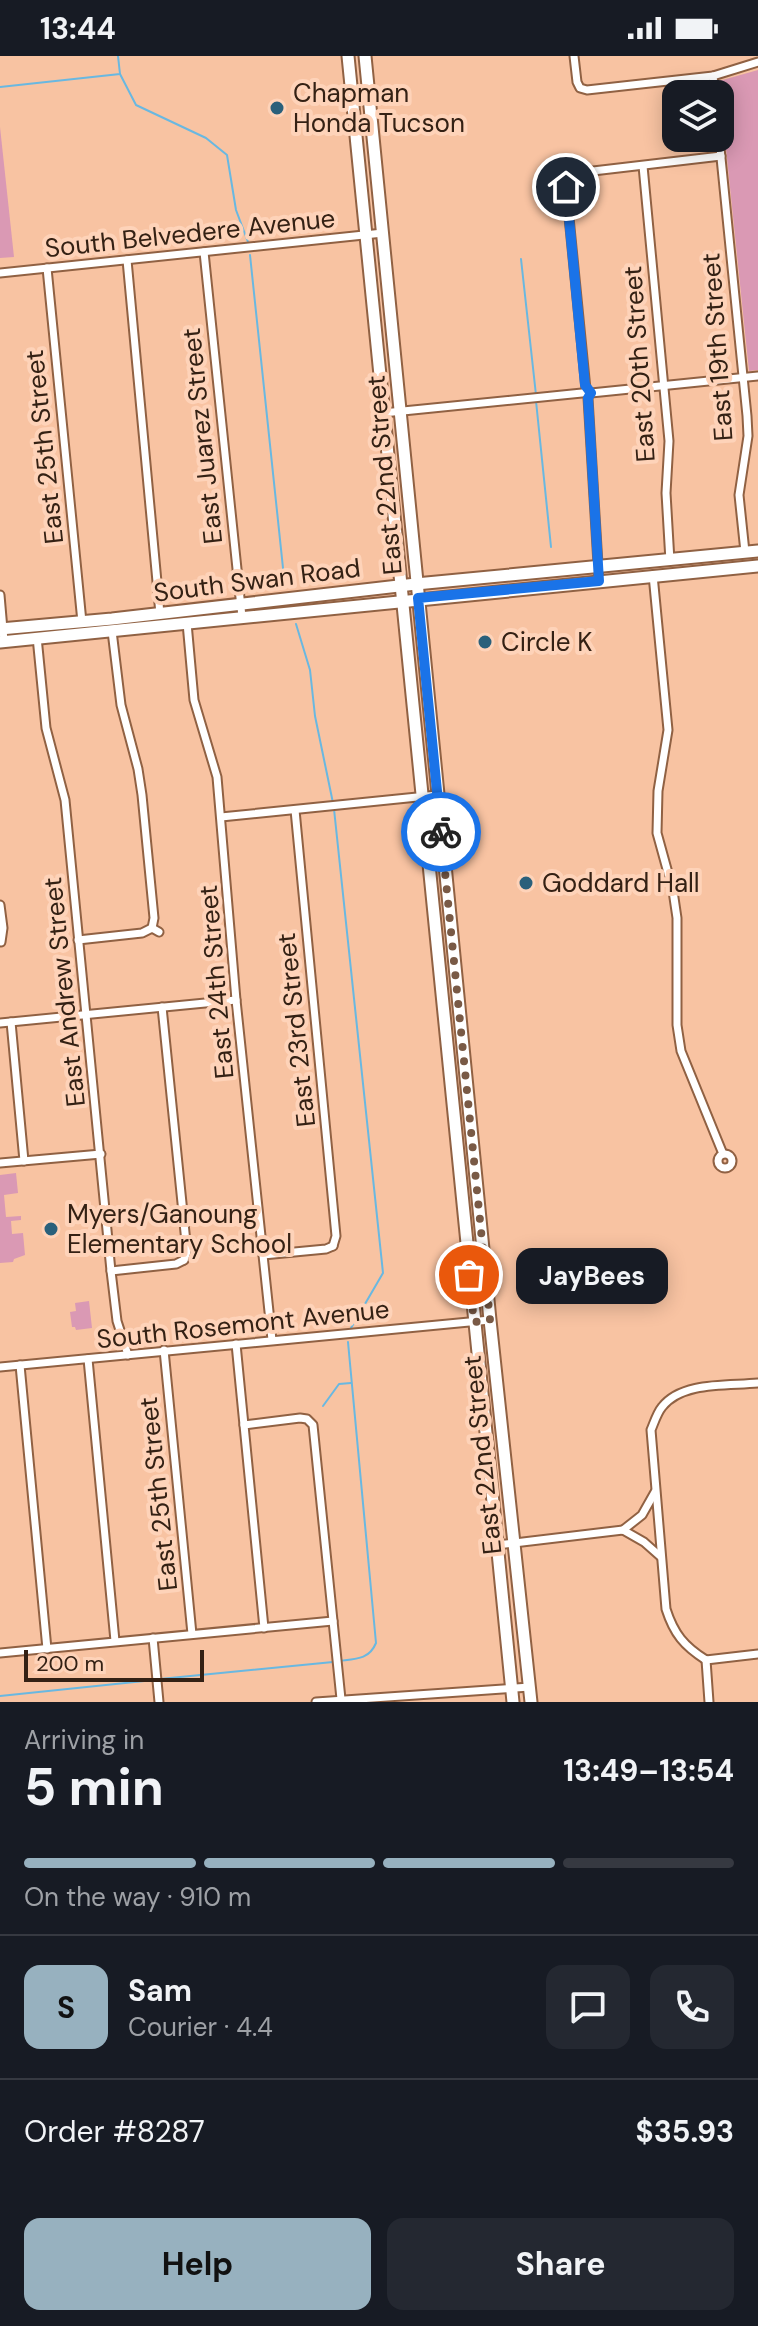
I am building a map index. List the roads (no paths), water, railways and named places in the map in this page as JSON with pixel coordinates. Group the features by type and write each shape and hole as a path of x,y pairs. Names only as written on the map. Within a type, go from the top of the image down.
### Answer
{"main road":[{"name":"East 22nd Street","path":"348,56 513,1702"},
{"name":"East 22nd Street","path":"365,56 470,1126 531,1702"},
{"name":"South Swan Road","path":"2,635 112,631 187,623 241,611 400,586 752,552"},
{"name":"South Swan Road","path":"36,632 82,622 160,614 402,600 758,566"},
{"path":"434,933 451,932"},
{"path":"454,1127 470,1126"}],"street":[{"path":"574,56 578,87 587,90 713,76 758,62"},
{"path":"713,76 713,80"},
{"name":"East 19th Street","path":"721,152 748,436 739,495 752,552"},
{"path":"599,581 567,175 721,156"},
{"name":"East 20th Street","path":"643,166 669,441 666,493 670,561"},
{"name":"South Belvedere Avenue","path":"0,273 383,233"},
{"name":"East Juarez Street","path":"204,252 241,611"},
{"path":"127,260 160,614"},
{"name":"East 25th Street","path":"47,268 82,622"},
{"path":"383,413 758,376"},
{"path":"653,575 668,730 658,791 657,833 677,918 677,1025 681,1051 723,1154"},
{"path":"0,595 2,635"},
{"name":"East 24th Street","path":"187,623 194,700 212,754 221,817 236,1000 272,1340"},
{"path":"78,940 156,930 142,795 121,705 112,631"},
{"name":"East Andrew Street","path":"36,632 46,728 65,800 111,1271 117,1321 128,1355"},
{"path":"221,817 437,795"},
{"name":"East 23rd Street","path":"263,1255 337,1248 295,810"},
{"path":"0,905 2,944"},
{"path":"0,1023 236,1000"},
{"path":"162,1007 186,1249 184,1260"},
{"path":"11,1022 24,1161"},
{"path":"0,1163 101,1154"},
{"path":"184,1260 192,1266"},
{"path":"111,1271 176,1264 184,1260"},
{"name":"South Rosemont Avenue","path":"0,1367 490,1320"},
{"path":"236,1344 264,1628"},
{"name":"East 25th Street","path":"164,1350 192,1634"},
{"path":"88,1359 115,1641"},
{"path":"20,1365 47,1649"},
{"path":"758,1383 676,1394 661,1407 651,1430 666,1609 673,1631 689,1649 706,1660 758,1654"},
{"path":"244,1425 313,1419 341,1699"},
{"path":"496,1546 623,1530 642,1515 656,1490"},
{"path":"623,1530 661,1557"},
{"path":"0,1653 333,1621"},
{"path":"153,1638 159,1702"},
{"path":"706,1660 709,1702"},
{"path":"316,1702 530,1687"}],"waterway":[{"path":"0,87 120,74 118,56"},
{"path":"120,74 136,105 206,138 227,155 236,210 248,242"},
{"path":"250,255 285,587"},
{"path":"521,259 536,395"},
{"path":"536,401 551,547"},
{"path":"296,624 310,670 315,716 333,803"},
{"path":"334,809 383,1273 351,1328"},
{"path":"339,1661 365,1656 376,1643 348,1342"},
{"path":"323,1406 339,1384 351,1383"},
{"path":"160,1679 333,1662"},
{"path":"0,1696 154,1680"}],"place":[{"name":"Chapman Honda Tucson","path":"277,108"},
{"name":"Circle K","path":"485,642"},
{"name":"Goddard Hall","path":"526,883"},
{"name":"Myers/Ganoung Elementary School","path":"51,1229"},
{"name":"JayBees","path":"469,1275"}]}
